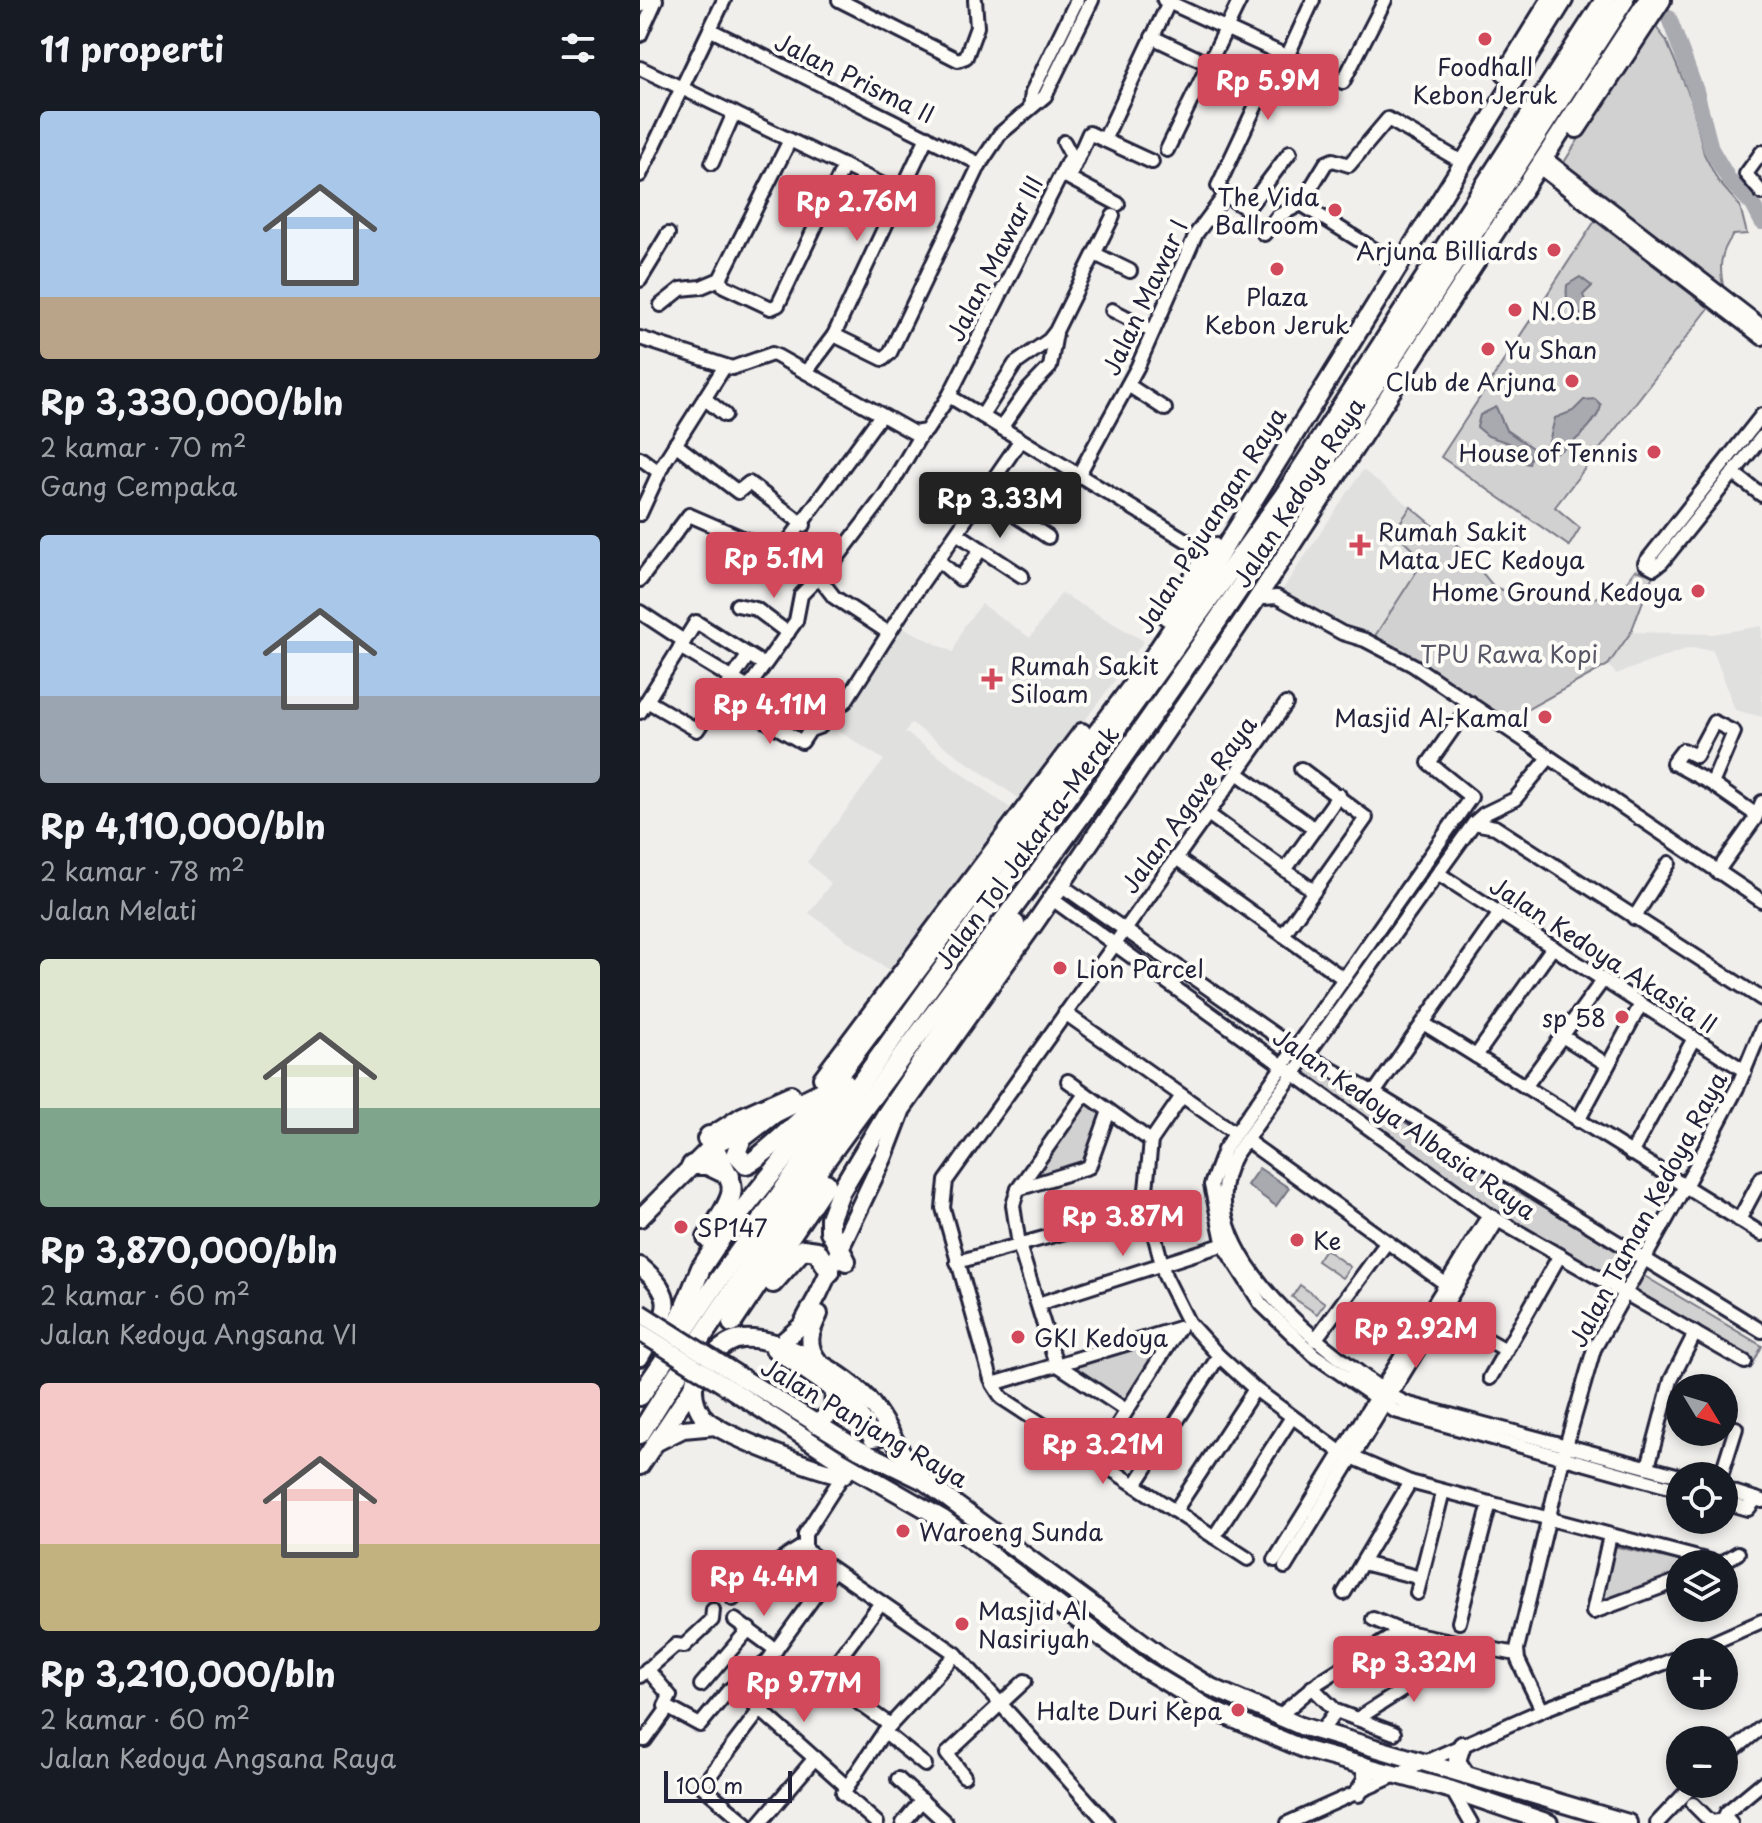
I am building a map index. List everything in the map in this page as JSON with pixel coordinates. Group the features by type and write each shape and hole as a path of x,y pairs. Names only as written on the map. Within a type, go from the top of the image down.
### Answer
{"highway":[{"name":"Jalan Tol Jakarta–Merak","path":"647,1439 937,1007 1064,839 1296,508 1612,4"},
{"name":"Jalan Tol Jakarta–Merak","path":"640,1396 940,970 1285,494 1612,4"},
{"path":"835,1261 830,1218 848,1177 923,1057 1041,884 1064,839"},
{"path":"657,1369 701,1268 725,1232 916,994 940,970"},
{"path":"688,1374 732,1323 861,1132 937,1007"},
{"path":"772,1115 739,1141 736,1153 746,1164 756,1162 798,1120 843,1086"},
{"path":"682,1312 692,1266 729,1202 732,1178 711,1141"},
{"path":"692,1165 712,1166 732,1178"},
{"path":"732,1323 759,1301 803,1249 817,1251 835,1261"}],"main road":[{"name":"Jalan Pejuangan Raya","path":"640,1218 711,1141 821,1091 845,1068 1147,665 1458,160 1550,0"},
{"name":"Jalan Pejuangan Raya","path":"1458,160 1564,0"},
{"name":"Jalan Kedoya Raya","path":"1638,26 1647,0"},
{"name":"Jalan Kedoya Raya","path":"1250,609 1270,591 1638,26 1662,0"},
{"name":"Jalan Kedoya Raya","path":"773,1344 801,1326 884,1156 902,1109 1057,892 1547,166"},
{"name":"Jalan Pejuangan Raya","path":"640,1204 742,1116 811,1086 825,1076 1213,556"},
{"name":"Jalan Kedoya Raya","path":"820,1363 809,1345 811,1330 835,1261"},
{"path":"640,1266 660,1283 666,1296 664,1313 641,1346"},
{"name":"Jalan Panjang Raya","path":"640,1313 847,1471 943,1519 1171,1687 1238,1723 1306,1750 1452,1790 1549,1823"},
{"path":"847,1471 823,1471 716,1426 698,1408 688,1374 725,1345 742,1339 773,1344 820,1363 866,1397 903,1458 924,1481"},
{"path":"773,1344 858,1409 872,1438 879,1437 884,1426"},
{"name":"Jalan Panjang Raya","path":"641,1346 736,1384 924,1481 1193,1677 1320,1733 1628,1823"},
{"path":"815,1424 833,1412 834,1390"},
{"path":"640,1466 647,1439 683,1429 716,1426"},
{"path":"1070,1612 1083,1610 1085,1596"},
{"path":"1104,1638 1100,1630 1103,1623 1118,1622"},
{"path":"1462,1745 1457,1761 1466,1775"},
{"path":"1386,1752 1441,1754"},
{"path":"1358,1793 1367,1779 1363,1765"}],"street":[{"path":"640,6 646,0"},
{"path":"640,35 656,0"},
{"path":"640,175 724,0"},
{"path":"839,0 958,60 966,57 975,34 975,0"},
{"path":"1030,108 1032,92 1077,0"},
{"path":"834,335 883,359 887,357 980,164 995,139 1045,96 1092,0"},
{"path":"1167,150 1240,0"},
{"path":"1284,55 1313,0"},
{"path":"1152,162 1105,138 1167,1 1343,82 1385,0"},
{"name":"Jalan Prisma II","path":"711,30 980,164"},
{"path":"1152,37 1209,64"},
{"name":"Jalan Mawar I","path":"1078,476 1128,385 1196,234 1225,195 1218,186 1284,55"},
{"path":"640,68 900,193"},
{"path":"712,163 734,113"},
{"path":"1264,234 1278,216 1301,204 1326,163 1333,160 1349,165 1388,119 1458,160"},
{"name":"Jalan Mawar III","path":"1095,254 1116,210 1068,175 1089,133 1105,138"},
{"path":"806,372 834,335 927,137"},
{"path":"661,305 681,289 701,287 720,279 790,140"},
{"name":"Jalan Mawar III","path":"949,396 1071,155 1064,142"},
{"path":"1225,195 1247,209 1290,152"},
{"path":"1762,152 1746,174 1762,193"},
{"path":"720,279 724,286 775,308 844,166"},
{"path":"1547,166 1762,326"},
{"path":"1547,166 1762,338"},
{"path":"1301,204 1395,263"},
{"path":"640,280 668,234"},
{"path":"982,416 1015,364 1049,340 1056,331 1095,254 1130,271"},
{"path":"1112,310 1153,331"},
{"path":"1001,428 1027,391 1050,367 1056,331"},
{"path":"640,338 739,368 772,354 921,434"},
{"path":"640,514 675,444 725,366"},
{"path":"1128,385 1165,409"},
{"path":"640,612 748,688 796,621 801,595 820,579 885,495 921,434 949,396 1213,556"},
{"path":"704,398 725,415"},
{"path":"779,554 804,525 881,415"},
{"path":"1762,415 1645,563 1654,568 1662,562 1762,437"},
{"path":"723,696 800,742 813,727 821,726 835,702 845,702 1020,441"},
{"path":"675,444 738,492 749,483 804,525"},
{"path":"640,458 659,472"},
{"path":"1733,473 1762,495"},
{"path":"984,495 1048,537"},
{"path":"640,580 689,515 779,554 820,579 834,597 889,633"},
{"path":"958,534 1022,576"},
{"path":"939,561 960,579 981,549"},
{"name":"Jalan Kedoya Raya","path":"1270,591 1283,593 1347,626 1365,640 1413,665 1762,901"},
{"path":"737,605 756,609 788,633"},
{"path":"748,656 723,696 701,726 694,730 643,706 699,622 763,664"},
{"path":"1471,703 1429,763 1471,795 1461,815 1284,1064 1240,1137 1223,1187 1232,1244 1245,1281 1283,1327 1314,1355 1384,1398 1666,1485"},
{"name":"Jalan Agave Raya","path":"992,1381 943,1208 946,1181 1286,704"},
{"path":"1712,784 1734,732 1714,722 1696,756 1683,750 1673,763 1712,784 1759,808 1717,872"},
{"path":"1240,1137 1296,1073 1474,823 1484,814 1515,799 1548,759"},
{"path":"1283,935 1366,818 1301,769"},
{"path":"1237,773 1315,829"},
{"path":"1285,870 1339,795"},
{"path":"1208,814 1314,891"},
{"path":"1461,815 1474,823 1495,827 1762,999"},
{"path":"1176,858 1344,979"},
{"path":"1634,918 1669,863"},
{"name":"Jalan Kedoya Akasia II","path":"1439,874 1745,1071"},
{"name":"Jalan Kedoya Albasia Raya","path":"1057,892 1125,929 1295,1049 1374,1093 1762,1331"},
{"name":"Jalan Kedoya Albasia Raya","path":"1057,892 1115,943 1493,1218 1745,1362"},
{"path":"1374,1093 1500,913"},
{"path":"1476,1056 1553,947"},
{"path":"1525,1087 1603,980"},
{"path":"1578,1121 1641,1004"},
{"path":"1065,1013 1447,1285"},
{"path":"1423,1023 1762,1234"},
{"name":"Jalan Taman Kedoya Raya","path":"1517,1649 1590,1359 1624,1292 1685,1188 1745,1071 1762,1028"},
{"path":"1562,1036 1608,1065"},
{"path":"1631,1154 1694,1038"},
{"path":"1068,1081 1151,1141"},
{"path":"1085,1094 1018,1189 1013,1205 1019,1245 1056,1364 1126,1410"},
{"path":"1182,1096 1151,1141 1145,1210 1161,1265 1184,1325 1255,1389 1348,1456 1410,1482 1667,1550"},
{"path":"1018,1189 1089,1167 1109,1111"},
{"path":"1739,1220 1762,1177"},
{"path":"957,1262 1145,1210"},
{"path":"1280,1564 1384,1398 1447,1285 1493,1218"},
{"path":"1384,1398 1442,1314 1493,1218"},
{"path":"1315,1340 1387,1242"},
{"path":"1038,1304 1232,1244"},
{"path":"1232,1244 1262,1286 1315,1340 1384,1398"},
{"path":"1490,1378 1560,1255"},
{"path":"1442,1314 1506,1350"},
{"path":"1184,1325 992,1381 1002,1398 1248,1559"},
{"path":"1117,1426 1184,1325"},
{"path":"1648,1467 1671,1380 1695,1333"},
{"path":"1135,1485 1219,1356"},
{"path":"1175,1511 1255,1389"},
{"path":"1214,1537 1292,1417"},
{"path":"1565,1452 1666,1472"},
{"path":"733,1599 756,1576 803,1546 805,1534 847,1471"},
{"path":"1344,1593 1410,1482"},
{"path":"1417,1593 1443,1491"},
{"path":"1738,1493 1759,1500"},
{"path":"1738,1506 1748,1509 1759,1500"},
{"path":"1459,1622 1490,1503"},
{"path":"1610,1535 1593,1612 1666,1585"},
{"path":"803,1546 832,1572 956,1654 1002,1701 1107,1823"},
{"path":"1362,1563 1421,1578"},
{"path":"713,1610 712,1620 684,1646 676,1645 644,1673 670,1696 665,1704 668,1708 699,1725 729,1690 736,1688 776,1650 832,1572"},
{"path":"865,1687 835,1664 880,1604"},
{"path":"1373,1619 1401,1631 1455,1642 1517,1649 1542,1710"},
{"path":"735,1620 776,1650"},
{"path":"1724,1638 1762,1621"},
{"path":"701,1685 749,1629"},
{"path":"1278,1717 1312,1687 1401,1631"},
{"path":"1357,1719 1442,1665 1450,1658 1455,1642"},
{"path":"877,1823 843,1796 847,1787 887,1728 956,1654"},
{"path":"1288,1823 1542,1710 1666,1662"},
{"path":"964,1776 947,1754 1025,1681"},
{"path":"1312,1687 1336,1711 1394,1733"},
{"path":"736,1688 847,1787"},
{"path":"859,1703 925,1765"},
{"path":"640,1739 645,1740 668,1708"},
{"path":"746,1823 702,1786 760,1710"},
{"path":"1320,1733 1336,1711"},
{"path":"1738,1747 1762,1727"},
{"path":"760,1823 815,1758"},
{"path":"898,1779 946,1823"},
{"path":"1693,1804 1711,1822 1729,1821 1727,1812 1762,1783"},
{"path":"1452,1790 1471,1823"},
{"path":"1657,1823 1681,1798"},
{"path":"903,1823 922,1800"}],"shaded area":[{"path":"1580,277 1592,286 1583,295 1589,310 1586,316 1572,309 1567,297 1567,285"},
{"path":"1595,399 1601,405 1595,419 1573,442 1552,453 1548,446 1555,418 1573,411 1584,400"},
{"path":"1496,407 1506,430 1532,448 1529,464 1521,462 1509,443 1488,436 1477,427 1480,415"},
{"name":"Rumah Sakit Mata JEC Kedoya","path":"1363,470 1411,507 1394,531 1424,559 1373,639 1280,593"},
{"path":"1061,593 1144,641 1057,758 1022,795 1024,802 911,723 905,732 1010,808 894,974 809,913 831,883 807,862 884,760 823,721 834,706 850,705 855,700 902,627 953,652 964,626 982,604 1030,638"},
{"path":"1762,626 1762,717 1735,710 1713,650 1689,648 1616,674 1608,665 1631,632 1713,634"},
{"path":"1259,1168 1289,1188 1276,1206 1247,1185"}],"green space":[{"path":"1652,22 1666,40 1691,99 1704,154 1718,181 1740,206 1747,234 1733,235 1725,249 1721,268 1724,290 1563,164"},
{"name":"Club de Arjuna","path":"1595,221 1709,308 1555,507 1580,528 1569,546 1441,457"},
{"name":"TPU Rawa Kopi","path":"1411,507 1464,551 1494,587 1522,597 1593,599 1624,585 1635,570 1653,575 1631,632 1608,665 1506,721 1373,639 1424,560 1394,531"},
{"path":"1306,1062 1633,1261 1621,1283 1491,1214 1295,1077"},
{"path":"1086,1097 1106,1112 1093,1161 1023,1183"},
{"path":"1325,1249 1350,1267 1342,1278 1317,1261"},
{"path":"1641,1274 1762,1346 1751,1368 1628,1296"},
{"path":"1300,1285 1325,1303 1317,1314 1292,1297"},
{"path":"1175,1332 1125,1411 1066,1368"},
{"path":"1609,1545 1666,1558 1666,1585 1593,1614"}],"waterway":[{"path":"1647,0 1669,18 1696,91 1711,149 1729,180 1753,205 1762,222"}],"place":[{"name":"Foodhall Kebon Jeruk","path":"1485,39"},
{"name":"The Vida Ballroom","path":"1335,210"},
{"name":"Arjuna Billiards","path":"1554,250"},
{"name":"Plaza Kebon Jeruk","path":"1277,269"},
{"name":"N.O.B","path":"1515,310"},
{"name":"Yu Shan","path":"1488,349"},
{"name":"Club de Arjuna","path":"1572,381"},
{"name":"House of Tennis","path":"1654,452"},
{"name":"Rumah Sakit Mata JEC Kedoya","path":"1360,545"},
{"name":"Home Ground Kedoya","path":"1698,591"},
{"name":"Rumah Sakit Siloam","path":"992,679"},
{"name":"Masjid Al-Kamal","path":"1545,717"},
{"name":"Lion Parcel","path":"1060,968"},
{"name":"sp 58","path":"1622,1017"},
{"name":"SP147","path":"681,1227"},
{"name":"Ke","path":"1297,1240"},
{"name":"GKI Kedoya","path":"1018,1337"},
{"name":"Waroeng Sunda","path":"903,1531"},
{"name":"Masjid Al Nasiriyah","path":"962,1624"},
{"name":"Halte Duri Kepa","path":"1238,1710"}]}
